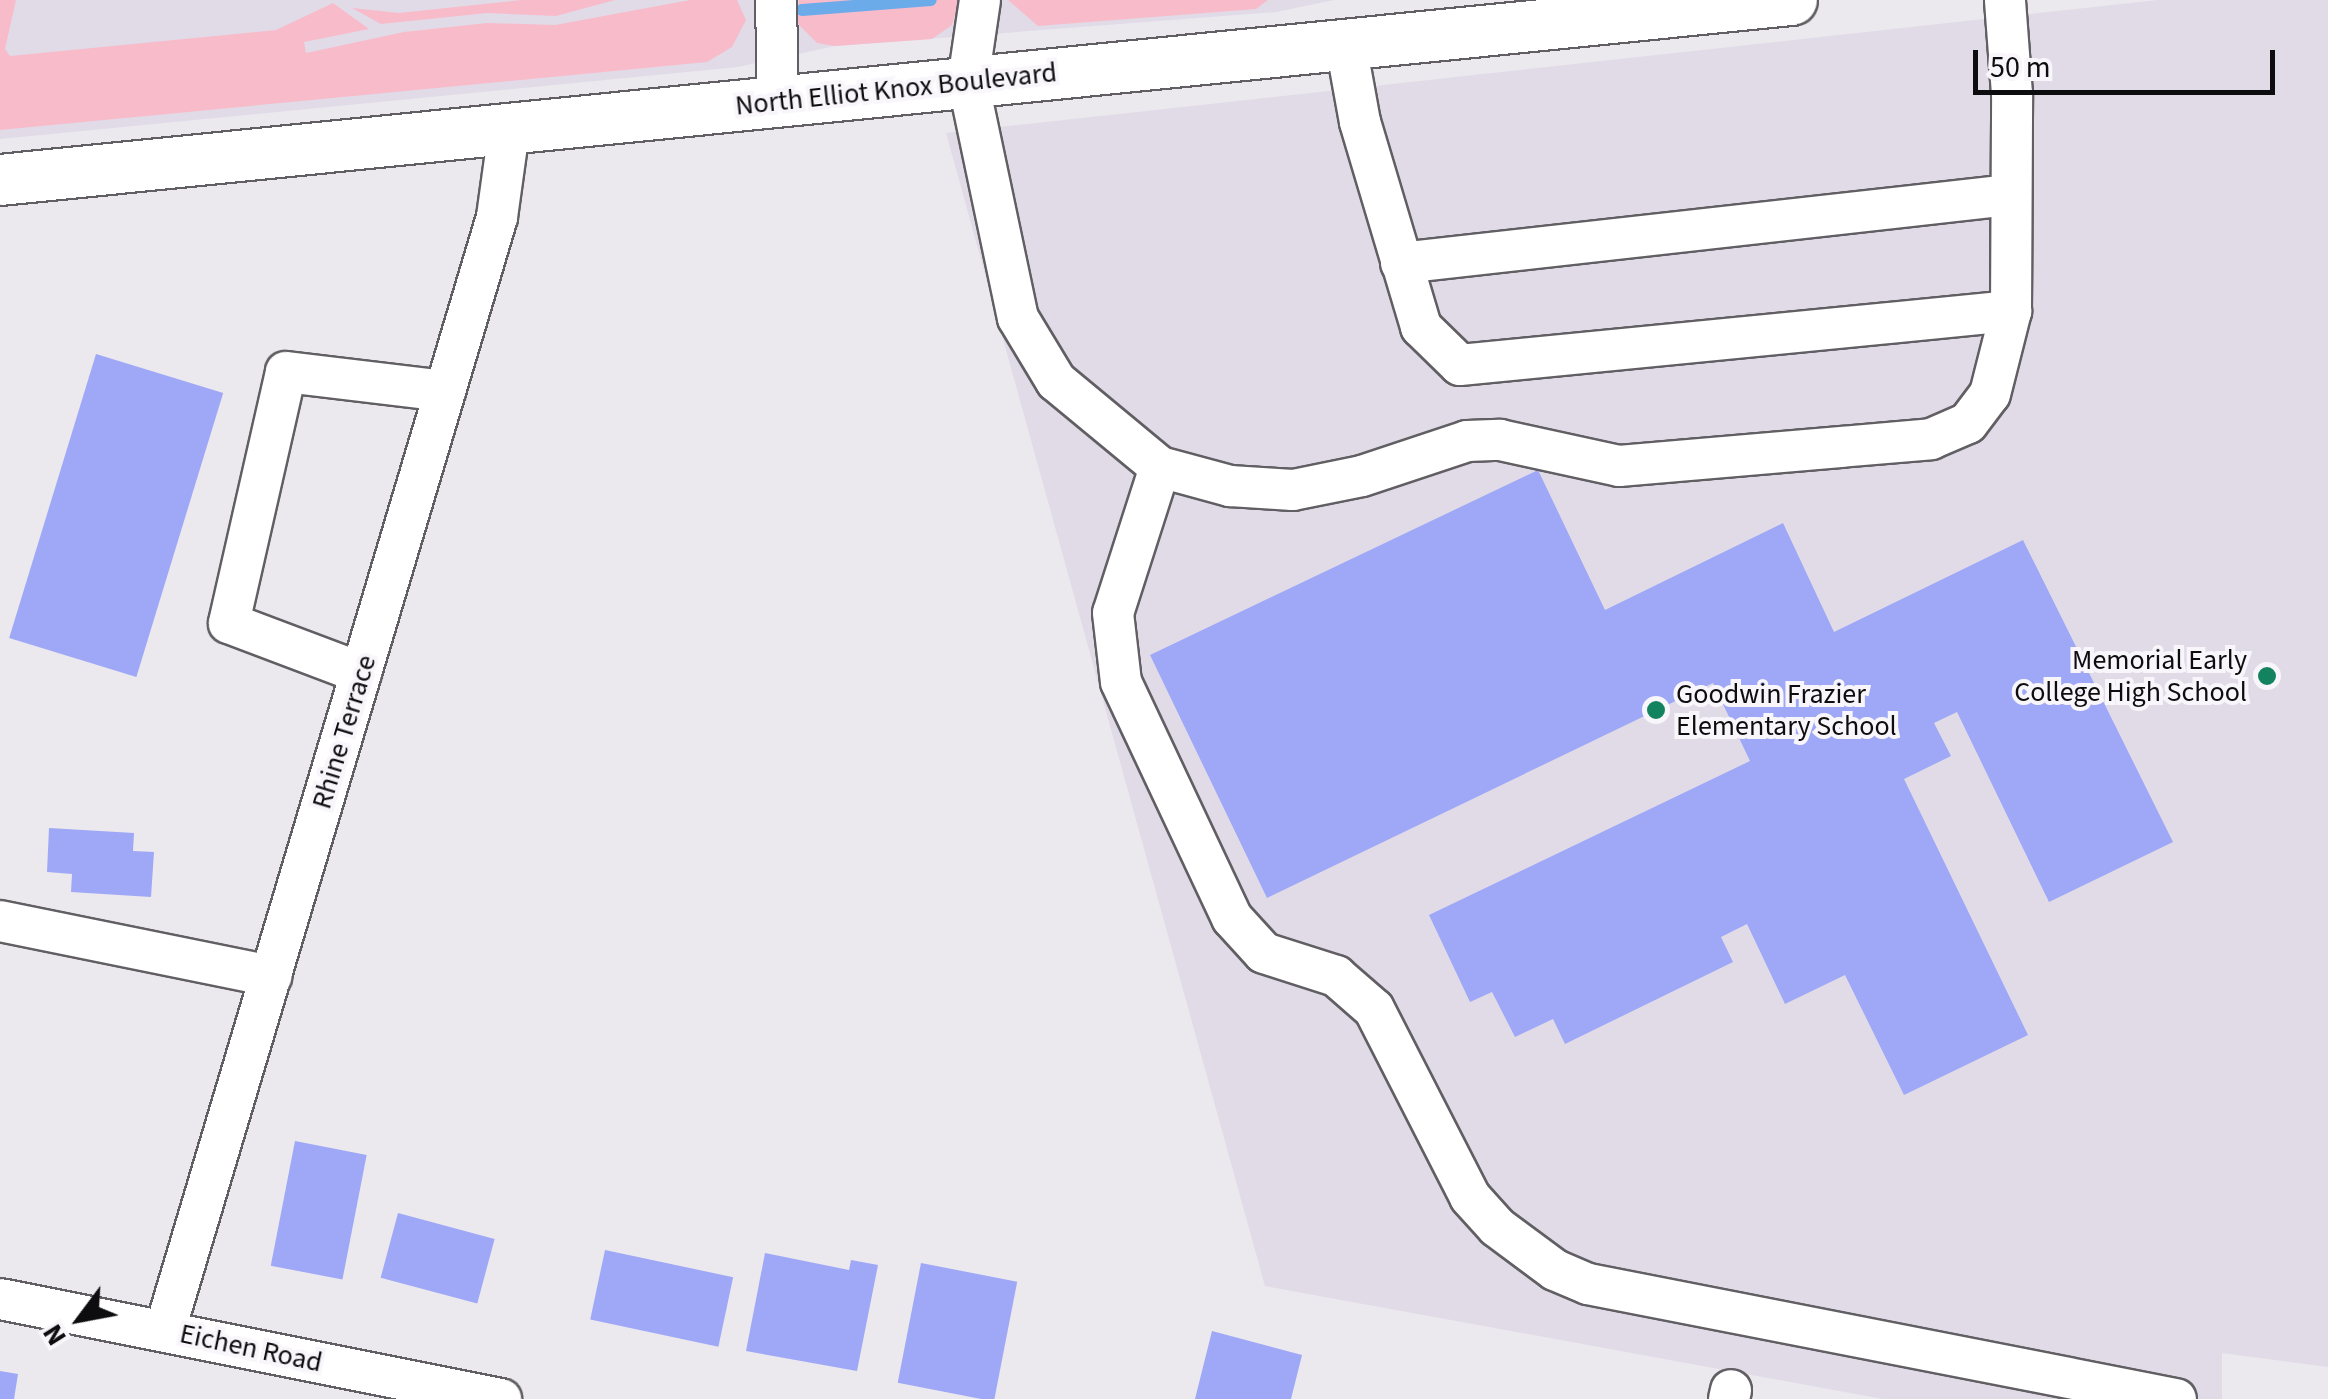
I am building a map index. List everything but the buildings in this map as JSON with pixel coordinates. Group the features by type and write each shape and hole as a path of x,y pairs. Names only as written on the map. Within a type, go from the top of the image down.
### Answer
{"main road":[{"name":"North Elliot Knox Boulevard","path":"0,180 1792,0"}],"street":[{"path":"776,0 778,100"},
{"path":"980,0 968,81 1018,318 1056,381 1160,468 1230,486 1294,490 1362,476 1467,441 1500,440 1619,466 1931,440 1968,423 1990,394 2012,311 2006,0"},
{"path":"1346,44 1352,91 1401,263 1430,342 1460,365 1480,368 2012,311"},
{"name":"Rhine Terrace","path":"166,1330 497,217 509,131"},
{"path":"1401,263 2010,196"},
{"path":"361,673 228,623 286,372 445,392"},
{"path":"1160,468 1113,613 1121,682 1232,918 1264,953 1336,976 1374,1009 1470,1197 1496,1227 1555,1270 1588,1284 2176,1399"},
{"path":"0,921 270,976"},
{"name":"Eichen Road","path":"0,1299 501,1399"}],"shaded area":[{"path":"0,0 1334,0 1276,12 835,46 738,67 0,139"},
{"path":"0,0 16,0 5,49 10,56 276,30 333,3 369,29 304,42 306,53 404,32 487,23 555,25 690,0 737,0 746,20 732,47 707,62 0,130"},
{"path":"521,0 615,0 556,16 487,13 381,24 352,8 399,13"},
{"path":"799,0 959,0 952,25 932,39 835,46 817,43 797,23"},
{"path":"1008,0 1268,0 1256,9 1038,26"},
{"name":"Goodwin Frazier Elementary School","path":"2158,0 2328,0 2328,1367 2222,1353 2222,1399 1883,1399 1265,1286 946,133"}],"waterway":[{"path":"802,10 931,0"}],"place":[{"name":"Memorial Early College High School","path":"2267,676"},
{"name":"Goodwin Frazier Elementary School","path":"1656,710"}]}
